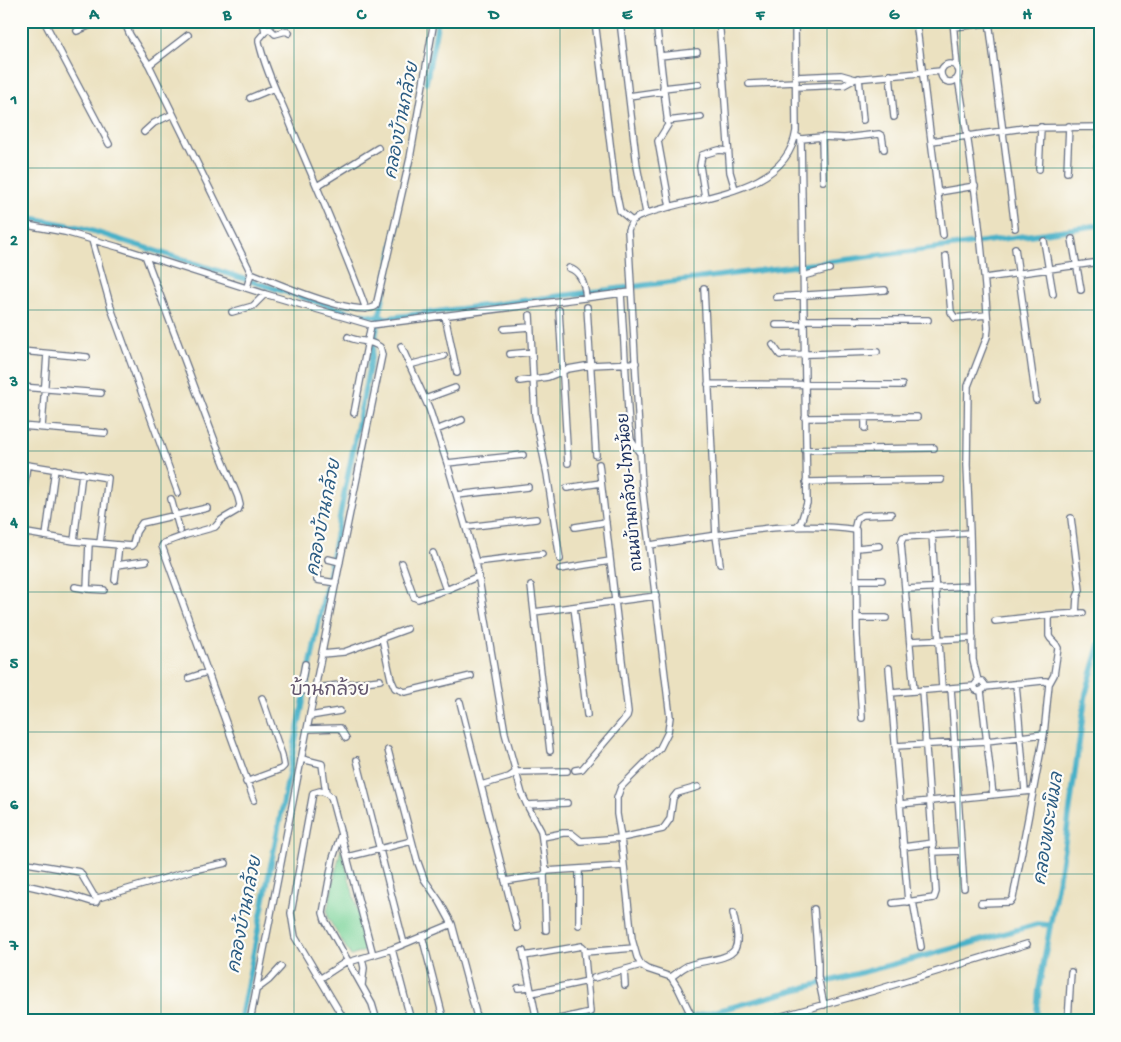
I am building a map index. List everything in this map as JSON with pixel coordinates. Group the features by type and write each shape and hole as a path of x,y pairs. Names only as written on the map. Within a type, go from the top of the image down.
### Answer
{"street":[{"path":"44,21 108,144"},
{"path":"77,31 100,21"},
{"path":"124,21 130,36 149,65 250,275 247,286"},
{"path":"263,21 265,30 259,42 274,88 317,186 366,309"},
{"path":"250,275 338,306 372,309 376,306 410,158 434,21"},
{"path":"595,21 616,192 620,210 632,221 646,213 735,189 757,181 776,168 798,137"},
{"path":"620,21 637,166 646,213"},
{"path":"670,207 658,141 668,126 656,23 679,21"},
{"path":"794,21 804,276 803,354 807,503 802,522 796,527"},
{"path":"916,21 943,235"},
{"path":"1015,228 989,22 953,24 959,71 958,78 975,186 987,315 987,336 968,386 967,465 973,660 976,690 1042,681 1046,681 1049,684"},
{"path":"265,30 270,29 275,34 286,31 289,33"},
{"path":"720,30 730,172 735,189"},
{"path":"149,65 188,35"},
{"path":"660,56 697,52"},
{"path":"957,67 949,64 944,66 941,71 943,79 947,82 952,82 958,78"},
{"path":"749,84 796,82 844,85 857,79 941,71"},
{"path":"796,82 841,75 857,79"},
{"path":"890,75 894,117"},
{"path":"857,79 863,120"},
{"path":"629,96 699,84"},
{"path":"250,98 274,88"},
{"path":"144,132 154,122 173,114"},
{"path":"667,121 700,117"},
{"path":"1067,172 1069,126"},
{"path":"1039,169 1041,127"},
{"path":"932,141 1024,128 1100,127 1097,173"},
{"path":"798,137 844,138 879,134 882,136 884,149"},
{"path":"822,137 823,181"},
{"path":"317,186 378,148"},
{"path":"705,197 700,166 702,155 719,150 728,150"},
{"path":"938,192 975,186"},
{"name":"ถนนบ้านกล้วย-ไทรน้อย","path":"632,221 628,230 640,454 669,696 670,725 660,748 621,787 616,806 634,948 641,965"},
{"path":"21,224 65,232 247,286 265,294 373,325 631,291"},
{"path":"1072,239 1081,290"},
{"path":"92,240 112,311 178,493"},
{"path":"1044,241 1053,294"},
{"path":"1014,248 1036,400"},
{"path":"145,255 240,505 238,510 221,520 215,527 186,535 164,543 162,546 254,800"},
{"path":"946,256 950,312 955,318 987,315"},
{"path":"985,278 1100,262"},
{"path":"570,268 579,273 586,297"},
{"path":"804,276 829,269"},
{"path":"704,288 716,536 720,564"},
{"path":"776,296 885,290"},
{"path":"621,293 632,440 640,454"},
{"path":"232,312 253,306 265,294"},
{"path":"587,307 596,455"},
{"path":"559,310 568,463"},
{"path":"530,315 535,415 547,474 560,559"},
{"path":"445,316 457,372"},
{"path":"776,325 804,322 928,320"},
{"path":"354,413 373,325"},
{"path":"504,329 530,327"},
{"path":"250,1021 302,759 334,583 382,355 380,347 370,341 356,341 348,337"},
{"path":"401,346 425,399 436,430 476,562 505,733 527,805 539,825 543,838 546,930"},
{"path":"773,346 780,355 877,352"},
{"path":"21,351 88,357"},
{"path":"510,354 532,352"},
{"path":"42,427 48,354"},
{"path":"409,365 444,356"},
{"path":"520,381 548,377 591,366 636,363"},
{"path":"708,384 902,384"},
{"path":"21,387 101,393"},
{"path":"425,399 455,388"},
{"path":"805,418 917,417"},
{"path":"865,428 866,418"},
{"path":"436,430 462,420"},
{"path":"21,426 105,433"},
{"path":"805,450 934,448"},
{"path":"447,463 523,455"},
{"path":"575,770 582,768 628,714 599,464"},
{"path":"21,512 24,465 106,477 109,480 100,544"},
{"path":"46,536 55,469"},
{"path":"74,541 82,474"},
{"path":"806,482 941,480"},
{"path":"567,488 601,483"},
{"path":"457,495 528,486"},
{"path":"171,499 180,531"},
{"path":"21,532 74,541 132,545 136,532 142,523 207,508"},
{"path":"862,718 857,618 857,535 854,530 858,518 863,515 891,514"},
{"path":"995,621 1049,615 1080,614 1077,597 1080,590 1071,518"},
{"path":"466,527 536,519"},
{"path":"575,527 606,522"},
{"path":"650,545 796,527 836,527 854,530"},
{"path":"914,691 901,543 903,537 970,533"},
{"path":"932,534 942,688"},
{"path":"87,589 89,542"},
{"path":"115,580 119,545"},
{"path":"857,548 879,546"},
{"path":"433,553 446,590"},
{"path":"476,562 542,554"},
{"path":"329,560 339,562"},
{"path":"117,565 146,561"},
{"path":"560,569 610,561"},
{"path":"402,564 416,599 446,590 479,576"},
{"path":"320,568 316,578 322,582 334,583"},
{"path":"857,580 882,580"},
{"path":"531,586 550,751"},
{"path":"905,589 972,586"},
{"path":"75,587 104,590"},
{"path":"534,612 656,596"},
{"path":"574,607 587,715"},
{"path":"981,903 1010,902 1013,898 1044,734 1049,684 1054,675 1058,648 1057,644 1049,636 1049,615"},
{"path":"857,618 886,618"},
{"path":"322,654 344,652 407,629"},
{"path":"382,638 391,679 395,688 399,690 405,692 471,676"},
{"path":"910,641 973,638"},
{"path":"305,664 303,680 299,687 302,692 380,680"},
{"path":"889,668 903,846 910,901 921,947"},
{"path":"189,678 207,672"},
{"path":"891,693 951,688 976,683"},
{"path":"1016,684 1025,791"},
{"path":"951,688 964,888"},
{"path":"983,689 993,795"},
{"path":"892,903 931,899 935,896 922,690"},
{"path":"246,782 284,766 262,698"},
{"path":"460,702 517,928"},
{"path":"310,716 340,711"},
{"path":"307,729 340,728 346,738"},
{"path":"896,746 955,744 1044,734"},
{"path":"388,750 424,879 452,924 477,1017"},
{"path":"302,759 322,764 326,793"},
{"path":"357,760 404,944"},
{"path":"481,785 516,772 567,771"},
{"path":"543,838 571,833 580,841 621,838 663,829 670,819 673,798 676,793 698,787"},
{"path":"345,1021 295,936 291,913 313,793 320,791 331,796 373,954"},
{"path":"900,804 1032,791"},
{"path":"527,805 567,803"},
{"path":"341,834 333,858 323,913 325,920 372,1004 377,1021"},
{"path":"347,857 412,840"},
{"path":"903,846 933,844"},
{"path":"933,852 961,851"},
{"path":"21,862 80,872 94,896 98,898"},
{"path":"21,884 96,902 98,898 193,870 226,863"},
{"path":"505,881 545,873 623,866"},
{"path":"579,869 579,925"},
{"path":"814,909 818,977 824,1004"},
{"path":"671,978 689,965 717,958 735,950 737,941 733,913"},
{"path":"321,978 348,962 404,944 452,924"},
{"path":"422,936 444,1021"},
{"path":"764,1021 1028,944"},
{"path":"537,1021 524,954 582,946 584,947 591,979 591,1010 589,1013 551,1021"},
{"path":"392,948 411,1021"},
{"path":"585,952 634,948"},
{"path":"362,958 364,968 362,985"},
{"path":"518,988 530,990 591,979 641,965 646,969 671,978 694,1021"},
{"path":"256,990 281,967"},
{"path":"624,970 625,985"},
{"path":"1068,1021 1071,972"}],"green space":[{"path":"341,848 368,950 351,956 328,918 327,911"}],"waterway":[{"name":"คลองบ้านกล้วย","path":"426,83 438,21"},
{"path":"21,216 83,228 352,313 387,318 961,245 1100,225"},
{"name":"คลองบ้านกล้วย","path":"240,1021 398,222"},
{"name":"คลองพระพิมล","path":"1036,1021 1039,988 1066,837 1086,693 1100,644"},
{"path":"679,1021 958,947 1037,924 1050,925"}],"district":[{"name":"บ้านกล้วย","path":"330,691"}]}
